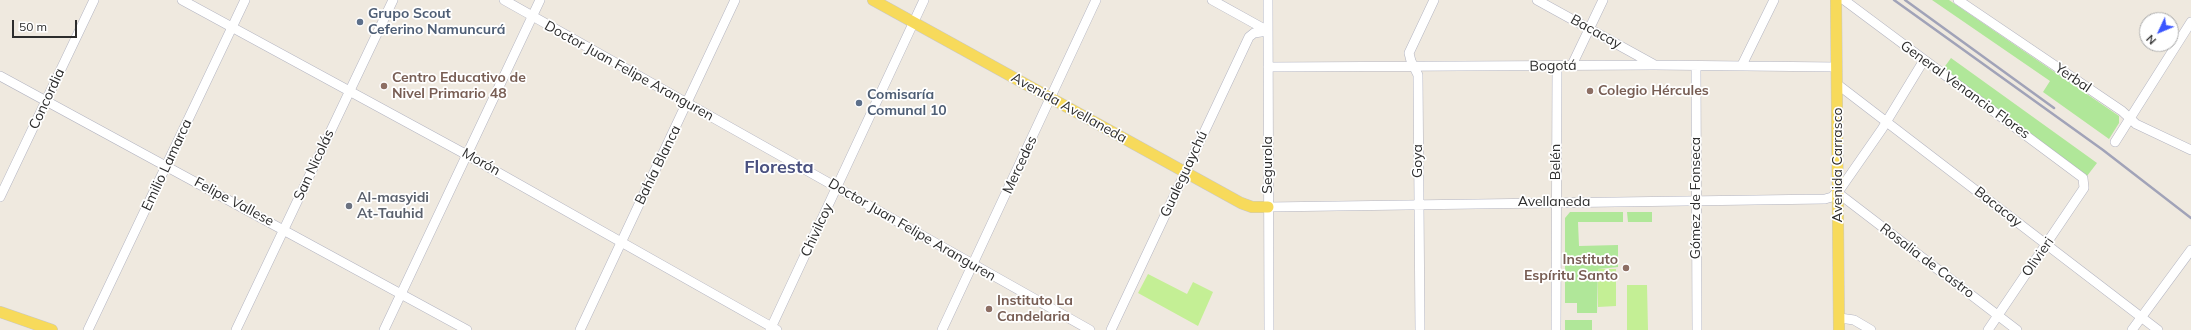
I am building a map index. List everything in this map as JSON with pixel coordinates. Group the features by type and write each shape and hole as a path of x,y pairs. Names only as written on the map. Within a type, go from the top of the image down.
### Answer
{"main road":[{"name":"Avenida Avellaneda","path":"873,0 1241,203 1252,207 1268,207"},
{"name":"Avenida Carrasco","path":"1836,0 1839,330"},
{"path":"0,312 52,330"}],"street":[{"name":"Concordia","path":"0,197 94,0"},
{"name":"Morón","path":"182,0 467,154 622,240 773,329"},
{"name":"Emilio Lamarca","path":"88,330 245,0"},
{"name":"San Nicolás","path":"236,330 393,0"},
{"name":"Doctor Juan Felipe Aranguren","path":"504,0 1090,330"},
{"path":"384,330 540,0"},
{"name":"Bahía Blanca","path":"580,330 735,0"},
{"name":"Chivilcoy","path":"773,329 924,0"},
{"name":"Mercedes","path":"942,330 974,266 1096,0"},
{"path":"1212,0 1268,31"},
{"name":"Segurola","path":"1268,0 1268,330"},
{"name":"Goya","path":"1420,330 1418,75 1409,57 1411,47 1434,0"},
{"name":"Bacacay","path":"1537,0 1654,65"},
{"path":"1572,66 1603,0"},
{"path":"1742,65 1774,0"},
{"name":"General Venancio Flores","path":"1844,0 2084,178 2084,182"},
{"name":"Yerbal","path":"1959,0 2115,106 2136,124 2191,150"},
{"path":"2115,142 2191,22"},
{"name":"Gualeguaychú","path":"1111,330 1249,37 1254,33 1268,31"},
{"path":"1838,193 1887,121 1924,60"},
{"name":"Bogotá","path":"1268,67 1557,67 1654,65 1837,67"},
{"name":"Gómez de Fonseca","path":"1696,66 1697,330"},
{"name":"Belén","path":"1556,330 1557,67"},
{"name":"Felipe Vallese","path":"0,76 167,165 467,330"},
{"name":"Bacacay","path":"1837,84 2158,330"},
{"name":"Olivieri","path":"1988,330 2047,245 2084,188 2084,182"},
{"name":"Avellaneda","path":"1268,207 1556,202 1818,201 1832,197 1838,193"},
{"name":"Rosalia de Castro","path":"1838,193 2017,330"},
{"path":"2132,330 2191,250"},
{"path":"1840,318 1854,320 1871,330"}],"green space":[{"path":"1932,0 1949,0 2119,116 2119,123 2109,139 2043,92 2050,81"},
{"path":"1951,58 2097,163 2087,176 1943,69"},
{"path":"1570,212 1623,212 1623,222 1578,222 1579,246 1618,245 1618,267 1598,269 1597,313 1577,313 1577,303 1565,303 1565,218"},
{"path":"1627,212 1652,212 1652,222 1628,222"},
{"path":"1598,269 1616,269 1616,306 1598,307"},
{"path":"1148,274 1187,294 1193,282 1213,292 1198,326 1138,293"},
{"path":"1627,285 1647,285 1648,330 1627,330"},
{"path":"1565,320 1592,320 1592,330 1565,330"}],"railway":[{"path":"1894,0 2103,150 2191,218"},
{"path":"1905,0 2054,108"}],"place":[{"name":"Grupo Scout Ceferino Namuncurá","path":"360,22"},
{"name":"Centro Educativo de Nivel Primario 48","path":"384,86"},
{"name":"Colegio Hércules","path":"1590,91"},
{"name":"Comisaría Comunal 10","path":"859,103"},
{"name":"Al-masyidi At-Tauhid","path":"349,206"},
{"name":"Instituto Espíritu Santo","path":"1626,268"},
{"name":"Instituto La Candelaria","path":"989,309"}],"district":[{"name":"Floresta","path":"779,168"}]}
